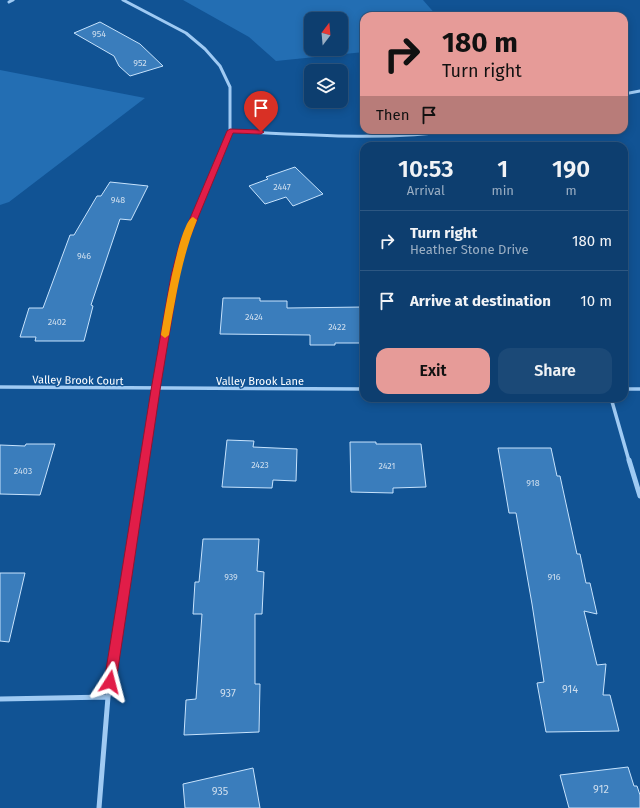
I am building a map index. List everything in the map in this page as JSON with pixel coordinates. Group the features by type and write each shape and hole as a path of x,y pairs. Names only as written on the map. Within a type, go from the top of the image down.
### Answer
{"street":[{"path":"9,2 13,0"},
{"path":"99,808 108,697 155,390 175,276 184,242 230,131 231,104 230,87 220,66 205,49 186,33 123,0"},
{"path":"628,93 640,91"},
{"path":"230,131 366,137 419,134"},
{"name":"Valley Brook Court","path":"0,387 155,390"},
{"name":"Valley Brook Lane","path":"155,390 360,389"},
{"path":"628,389 640,389"},
{"path":"612,402 640,496"},
{"path":"0,699 108,697"}],"shaded area":[{"path":"183,0 423,0 434,12 360,12 360,52 348,54 348,12 304,12 304,56 325,56 276,61 249,37"},
{"path":"0,70 145,98 9,202 0,205"}],"building":[{"path":"100,22 140,44 163,66 130,76 119,66 114,56 74,33"},
{"path":"295,167 323,194 293,206 286,197 265,204 249,186 268,179 266,177"},
{"path":"110,182 148,186 131,220 120,219 91,305 93,306 84,341 35,341 36,337 20,337 29,308 43,308 70,235 74,235 97,196 101,196"},
{"path":"223,298 260,298 260,301 287,301 287,308 360,307 360,343 310,345 310,335 220,334"},
{"path":"227,440 254,441 253,447 297,449 296,481 273,480 272,488 222,487"},
{"path":"350,442 376,442 376,444 421,444 426,487 393,488 393,493 351,492"},
{"path":"26,444 55,444 40,495 0,494 0,445 25,446"},
{"path":"498,448 551,448 557,476 560,476 577,554 580,554 586,583 590,583 597,614 584,611 597,665 606,664 603,695 610,695 619,731 546,732 537,683 544,682 532,604 516,513 509,513"},
{"path":"203,539 259,539 257,571 264,572 262,614 255,614 255,684 260,684 259,732 184,735 186,700 196,699 202,614 193,614 195,582 199,582"},
{"path":"0,573 25,573 9,642 0,641"},
{"path":"628,767 634,786 637,786 640,795 640,808 569,808 560,775"},
{"path":"253,768 260,808 185,808 183,784"}],"slow traffic":[{"path":"165,335 175,276 184,242 193,220"}],"route":[{"path":"110,682 155,390 175,276 184,242 230,131 261,132"}]}
